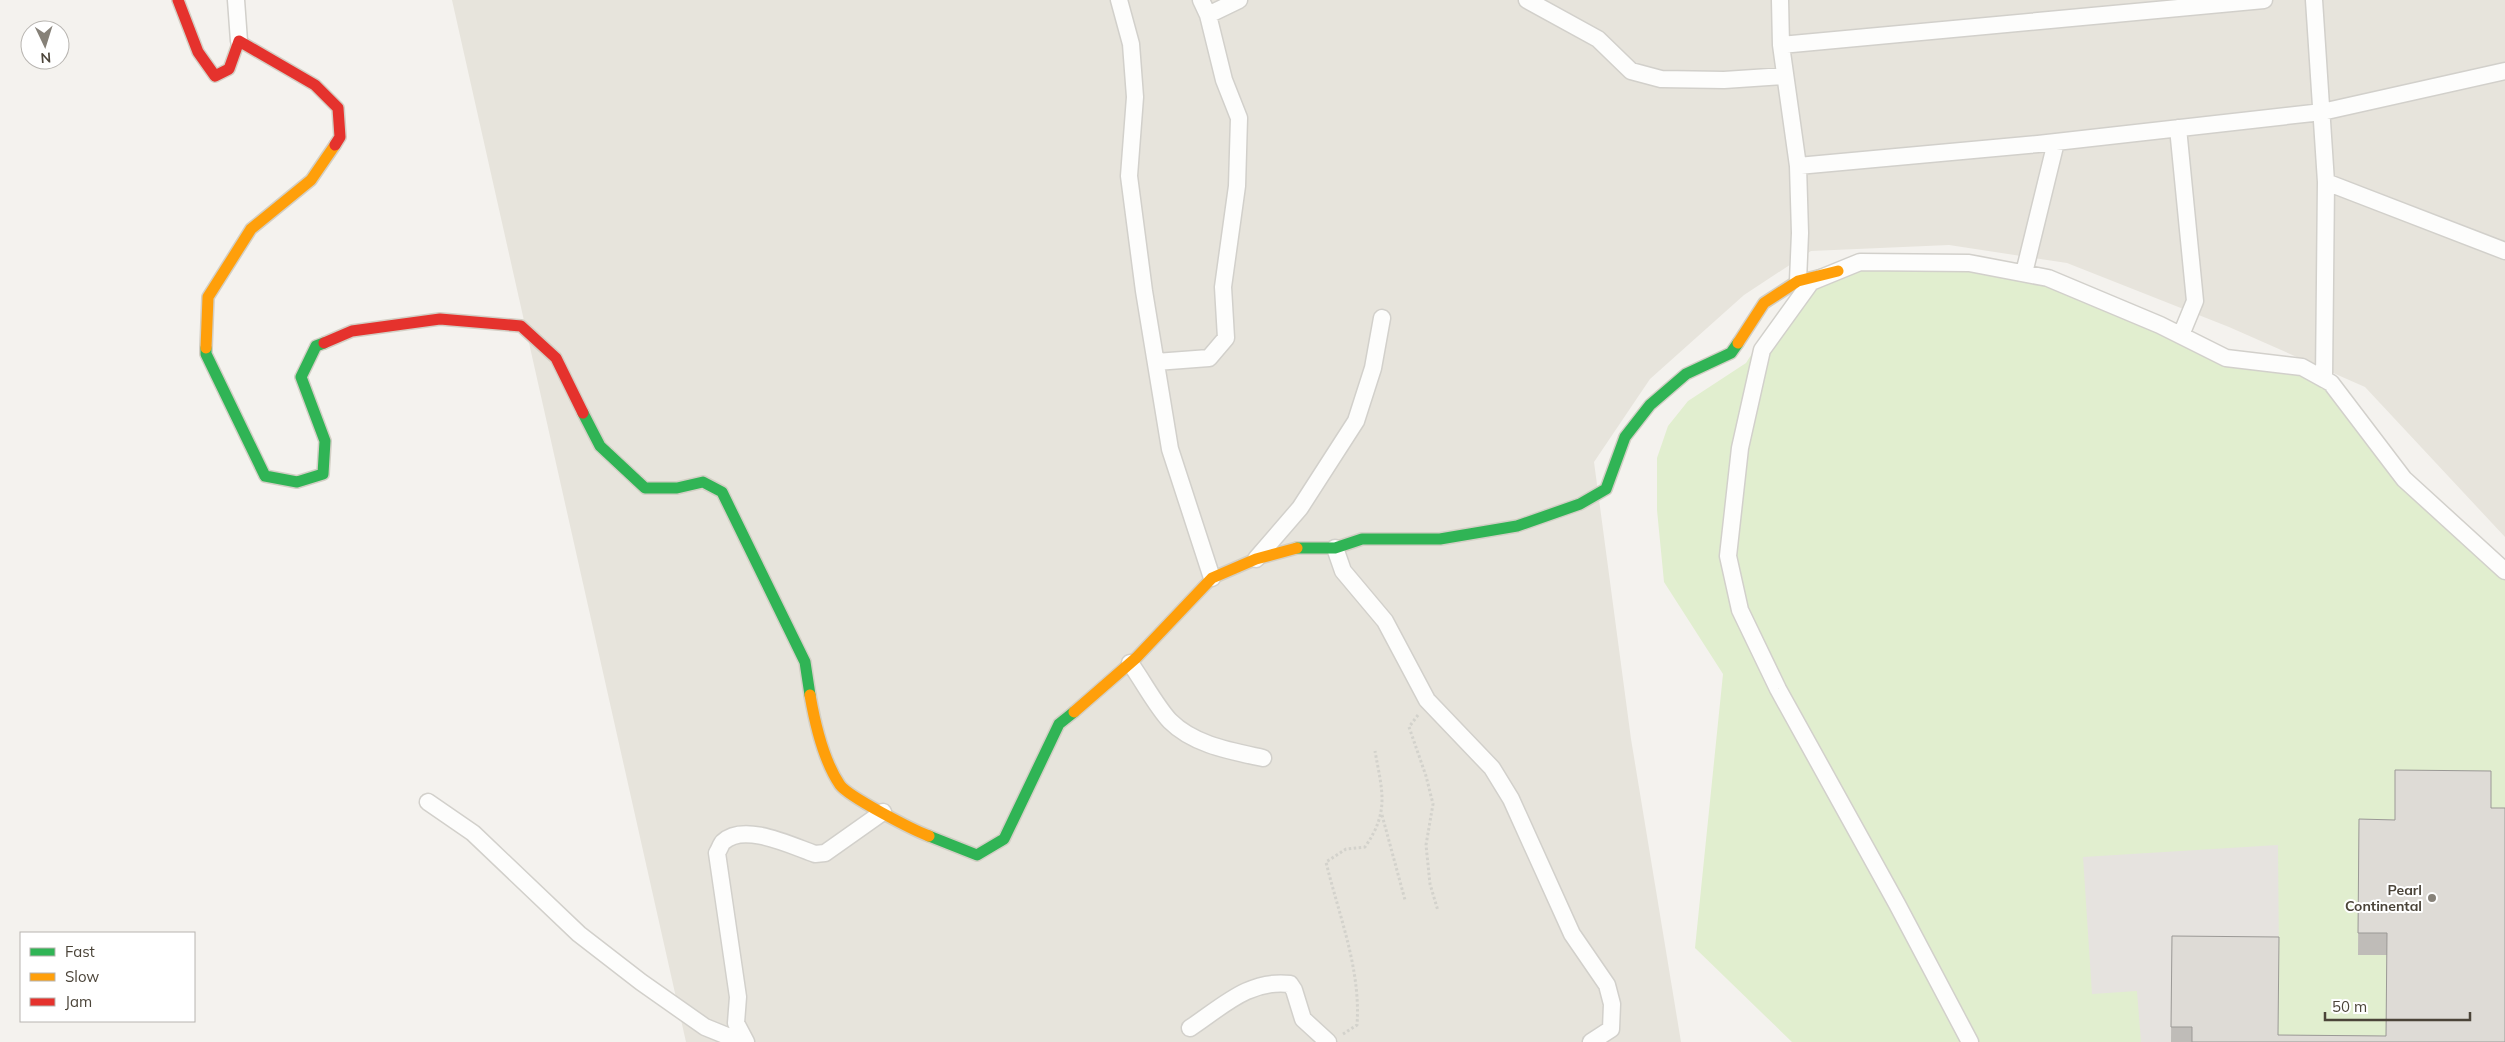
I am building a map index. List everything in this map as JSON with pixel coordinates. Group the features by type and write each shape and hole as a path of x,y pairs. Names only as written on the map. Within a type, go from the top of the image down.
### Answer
{"street":[{"path":"178,0 198,52 215,76 229,69 239,41 236,0"},
{"path":"1119,0 1131,44 1135,97 1129,176 1156,362 1170,449 1212,578"},
{"path":"1156,362 1209,358 1226,338 1223,287 1237,186 1239,118 1224,80 1204,7 1239,0"},
{"path":"1527,0 1598,39 1631,71 1661,79 1724,80 1785,76"},
{"path":"1780,0 1781,45 1798,166 1800,233 1798,282"},
{"path":"1781,45 2264,0"},
{"path":"2314,0 2326,182 2324,379"},
{"path":"239,41 316,85 338,108 340,137 311,180 252,228 208,297 206,354 265,476 297,482 323,474 324,441 301,377 316,346 352,332 440,319 522,326 556,358 600,446 645,488 677,488 704,482 722,492 805,662 816,732 841,786 906,827 978,855 1004,839 1059,724 1130,663 1212,578 1256,559 1301,547 1334,548 1362,539 1440,539 1517,526 1580,504 1606,489 1625,437 1650,405 1686,374 1730,354 1764,303 1798,282 1838,271"},
{"path":"1798,166 2056,142 2322,112 2505,72"},
{"path":"2178,128 2195,301 2181,335"},
{"path":"2024,273 2056,142"},
{"path":"2326,182 2505,251"},
{"path":"1970,1042 1897,904 1778,689 1740,610 1728,556 1740,448 1762,350 1811,282 1860,262 1969,263 2048,278 2181,335 2226,358 2302,367 2331,383 2404,479 2505,571"},
{"path":"1256,559 1300,508 1356,421 1373,368 1382,318"},
{"path":"1334,548 1343,571 1386,622 1428,700 1492,768 1511,799 1572,934 1607,985 1612,1004 1611,1029 1591,1042"},
{"path":"1130,663 1170,720 1187,735 1220,748 1263,758"},
{"path":"428,802 473,833 580,934 641,982 705,1027 742,1042"},
{"path":"746,1042 736,1023 738,997 717,852 723,842 736,835 755,834 815,854 825,853 883,812"},
{"path":"1190,1028 1251,987 1276,982 1290,984 1294,990 1303,1019 1332,1040"}],"path":[{"path":"1428,700 1409,728 1426,776 1433,804 1426,845 1430,884 1438,911"},
{"path":"1375,751 1382,790 1382,814 1405,900"},
{"path":"1332,1040 1357,1025 1359,1002 1350,947 1326,862 1346,849 1364,847 1374,834 1382,814"}],"shaded area":[{"path":"452,0 2505,0 2505,537 2365,387 2229,327 2067,263 1949,245 1811,251 1744,295 1650,379 1594,462 1631,739 1681,1042 686,1042"},
{"path":"2278,845 2279,959 2171,1042 2141,1042 2137,991 2092,994 2083,857"}],"green space":[{"path":"1860,262 1969,263 2048,278 2226,358 2302,367 2331,383 2404,479 2505,571 2505,1042 1792,1042 1695,948 1723,674 1664,582 1657,510 1657,458 1668,426 1688,401 1746,363 1774,319 1811,282"}],"building":[{"name":"Pearl Continental","path":"2395,770 2491,771 2491,808 2505,808 2505,1042 2192,1042 2192,1027 2171,1027 2172,936 2279,937 2278,1035 2386,1036 2387,933 2358,933 2359,819 2395,820"}],"traffic: fast":[{"path":"206,348 206,354 265,476 297,482 323,474 325,441 301,377 316,346 324,343"},
{"path":"1297,548 1335,548 1362,539 1440,539 1517,526 1580,504 1606,489 1625,437 1650,405 1686,374 1731,353 1738,343"},
{"path":"583,413 600,446 645,488 677,488 703,482 722,492 805,662 810,695"},
{"path":"929,836 977,855 1004,839 1059,724 1074,712"}],"traffic: slow":[{"path":"206,348 208,297 251,229 311,180 335,145"},
{"path":"1738,343 1764,303 1798,281 1838,271"},
{"path":"1074,712 1136,658 1212,578 1256,559 1297,548"},
{"path":"810,695 824,753 840,785 868,805 929,836"}],"traffic: jam":[{"path":"178,0 198,52 215,76 229,69 239,41 315,85 338,108 340,137 335,145"},
{"path":"324,343 352,331 440,319 521,326 556,358 583,413"}],"place":[{"name":"Pearl Continental","path":"2432,898"}]}
